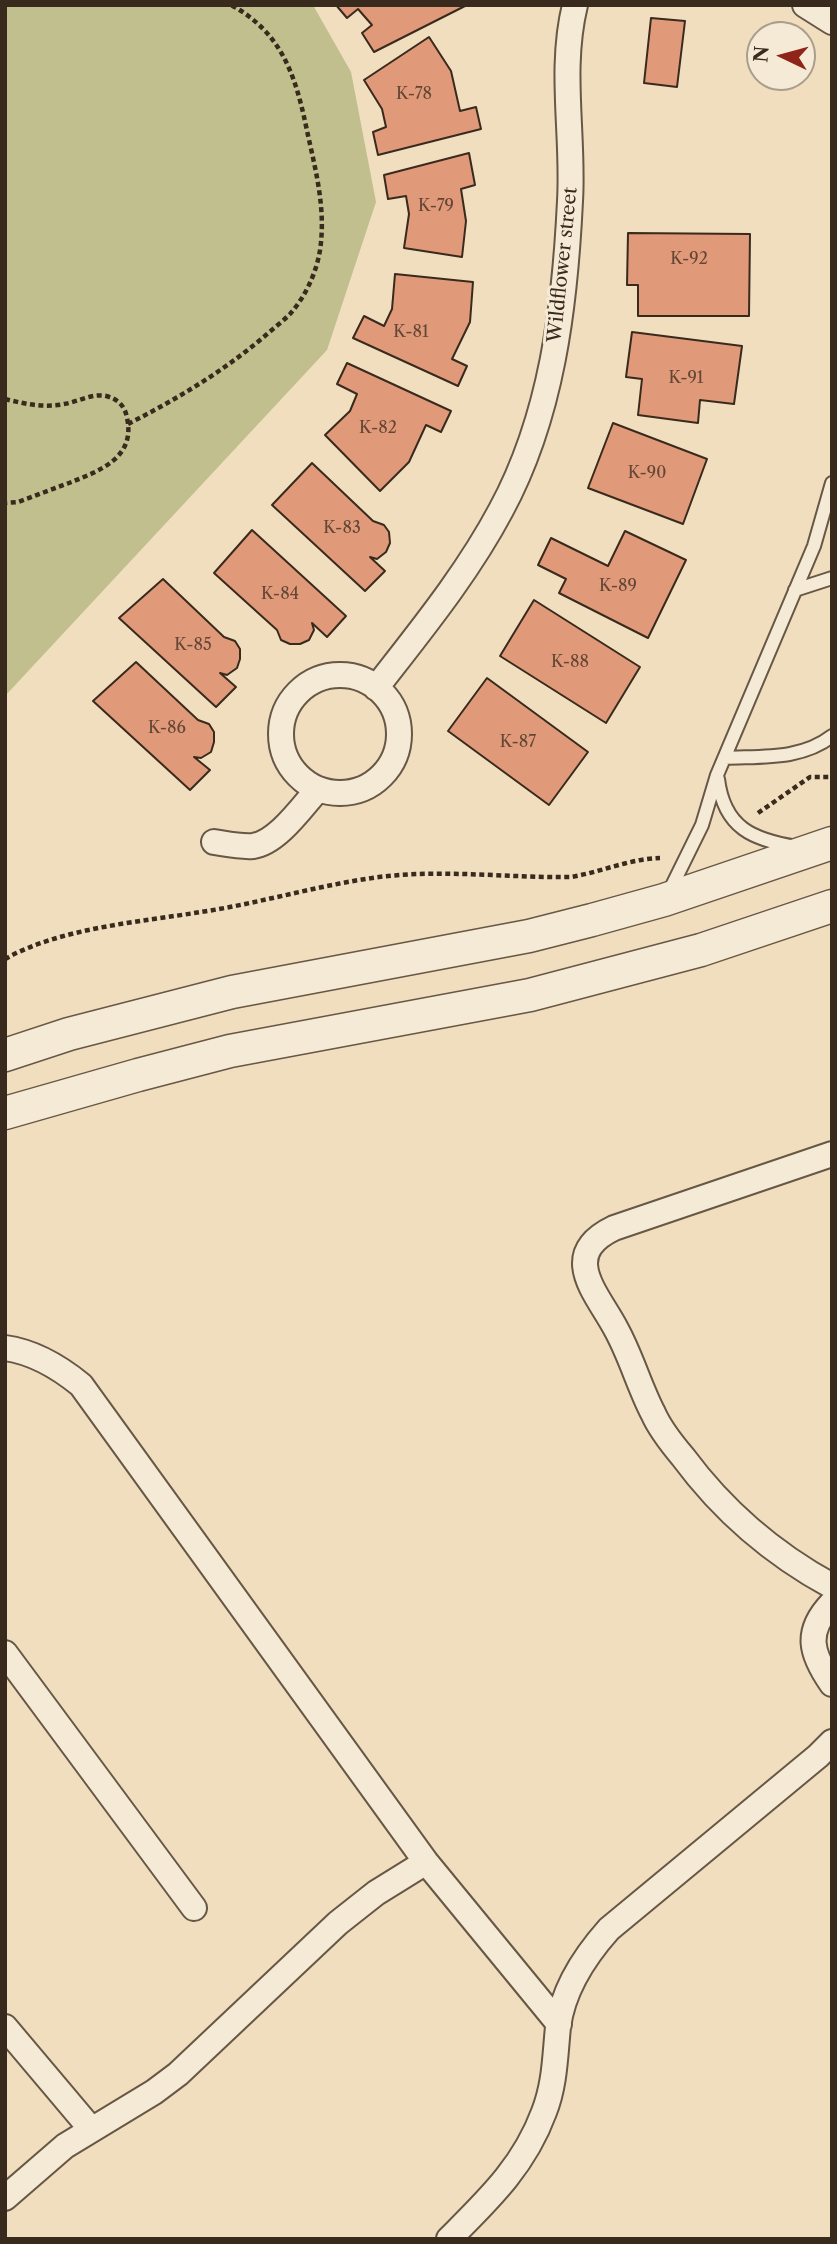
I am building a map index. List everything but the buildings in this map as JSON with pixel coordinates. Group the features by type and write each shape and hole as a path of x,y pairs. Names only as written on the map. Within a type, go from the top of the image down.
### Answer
{"street":[{"name":"Wildflower street","path":"376,688 471,561 502,508 527,452 545,393 558,332 567,255 571,176 567,99 568,54 575,5"},
{"path":"804,5 832,22"},
{"path":"345,675 362,679 388,700 395,715 399,731 391,764 367,787 334,793 318,789 304,781 292,769 285,753 281,737 289,705 299,691 329,676 345,675"},
{"path":"214,842 243,846 262,843 279,832 318,789"},
{"path":"5,1055 69,1034 232,992 529,936 664,900 824,846"},
{"path":"5,1113 138,1074 230,1051 530,995 701,950 832,906"},
{"path":"832,1154 614,1228 593,1243 584,1268 587,1281 616,1329 653,1414 695,1474 726,1508 760,1539 796,1567 832,1586"},
{"path":"5,1348 36,1356 81,1385 426,1862 559,2024"},
{"path":"832,1602 822,1612 813,1639 814,1654 832,1685"},
{"path":"5,1653 194,1908"},
{"path":"449,2239 505,2181 534,2136 553,2083 559,2024 566,1997 577,1971 593,1948 609,1929 818,1756 832,1741"},
{"path":"5,2198 65,2146 178,2074 338,1923 376,1893 426,1862"},
{"path":"5,2027 91,2129"}],"lane":[{"path":"664,900 709,808 718,775 814,546 832,483"},
{"path":"795,590 832,578"},
{"path":"725,758 795,754 822,744 832,736"},
{"path":"718,775 722,801 738,824 756,837 767,842 824,846"}],"path":[{"path":"128,424 213,376 253,346 290,313 305,292 315,269 323,218 320,192 293,74 271,37 231,5"},
{"path":"5,399 35,406 50,406 102,395 122,404 128,424 127,440 110,465 18,502 5,503"},
{"path":"738,824 768,808 810,777 832,777"},
{"path":"5,959 48,941 129,923 248,904 343,883 416,874 571,877 595,873 641,858 677,857 694,841"}],"shaded area":[{"path":"5,5 313,5 351,72 376,202 327,350 5,696"}]}
